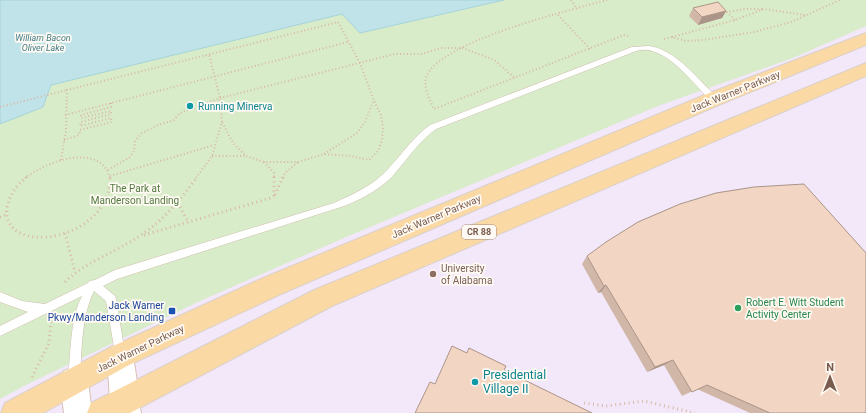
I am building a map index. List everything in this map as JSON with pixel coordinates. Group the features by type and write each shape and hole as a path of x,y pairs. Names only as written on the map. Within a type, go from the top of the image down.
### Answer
{"main road":[{"name":"Jack Warner Parkway","path":"22,409 120,356 272,286 714,99 866,39"},
{"name":"CR 88","path":"101,413 126,407 323,298 866,69"}],"street":[{"path":"120,356 126,407"},
{"path":"74,381 78,413"}],"lane":[{"path":"0,331 93,284 138,267 336,206 358,197 376,186 393,170 419,136 433,127 635,49 644,47 655,49 672,60 714,99"},
{"path":"93,284 111,299 120,356"},
{"path":"74,381 78,331 83,304 93,284"},
{"path":"0,297 17,305 35,309 48,308"}],"path":[{"path":"571,0 577,9"},
{"path":"607,0 495,34 446,56 435,64 427,74 425,82 434,109 624,35 632,37"},
{"path":"671,38 686,41 731,36 773,27 805,16 840,0"},
{"path":"735,20 728,12 764,10 805,16"},
{"path":"644,47 655,42 735,20 764,10"},
{"path":"558,14 590,49"},
{"path":"0,106 338,22 360,63 374,101 381,115 383,127 382,140 378,151 369,160 351,156 324,154"},
{"path":"65,115 348,42"},
{"path":"108,170 133,154 134,141 145,131 161,122 174,120 180,113 198,105 220,98 395,54 421,54 441,48 463,48 494,60 515,78"},
{"path":"209,54 220,98 222,122 233,143 246,156"},
{"path":"61,160 64,140 67,90"},
{"path":"212,156 246,156 264,162 298,162 324,154 357,133 365,122 374,101"},
{"path":"64,140 79,135 80,130 112,122 111,118 80,126 80,122 111,114 111,111 81,118 81,115 111,107 111,103"},
{"path":"22,409 28,384 48,350 52,331 47,291 65,282 75,272 107,256 142,235 178,203 212,156 222,122"},
{"path":"110,176 214,145"},
{"path":"73,158 94,160 102,164 108,170 110,176 110,187 106,200 96,213 82,225 65,233 47,238 31,238 17,234 8,226 5,215 7,204 12,192 34,172 61,160 73,158"},
{"path":"264,162 274,173 274,197"},
{"path":"142,235 274,197 285,173 298,162"},
{"path":"178,203 188,222"},
{"path":"0,217 5,215"},
{"path":"65,233 75,272"},
{"path":"584,403 606,406 644,401 694,413"}],"shaded area":[{"name":"University of Alabama","path":"866,0 866,413 0,413 0,134 357,40"}],"green space":[{"name":"The Park at Manderson Landing","path":"504,0 866,0 866,26 793,58 658,106 344,238 200,301 0,399 0,124 43,107 51,85 342,13 360,33"}],"water":[{"name":"William Bacon Oliver Lake","path":"0,0 504,0 360,33 342,14 51,85 43,107 0,124"}],"building":[{"path":"718,2 726,11 702,17 693,8"},
{"name":"Robert E. Witt Student Activity Center","path":"804,184 866,253 866,412 864,413 770,413 707,385 692,392 673,360 655,367 587,256 638,222 680,204 716,193 754,187"},
{"name":"Presidential Village II","path":"452,346 467,353 469,348 506,366 504,370 592,413 415,413 430,382 435,384"}],"place":[{"name":"Running Minerva","path":"190,106"},
{"name":"University of Alabama","path":"433,274"},
{"name":"Robert E. Witt Student Activity Center","path":"738,308"},
{"name":"Jack Warner Pkwy/Manderson Landing","path":"172,311"},
{"name":"Presidential Village II","path":"475,382"}]}
